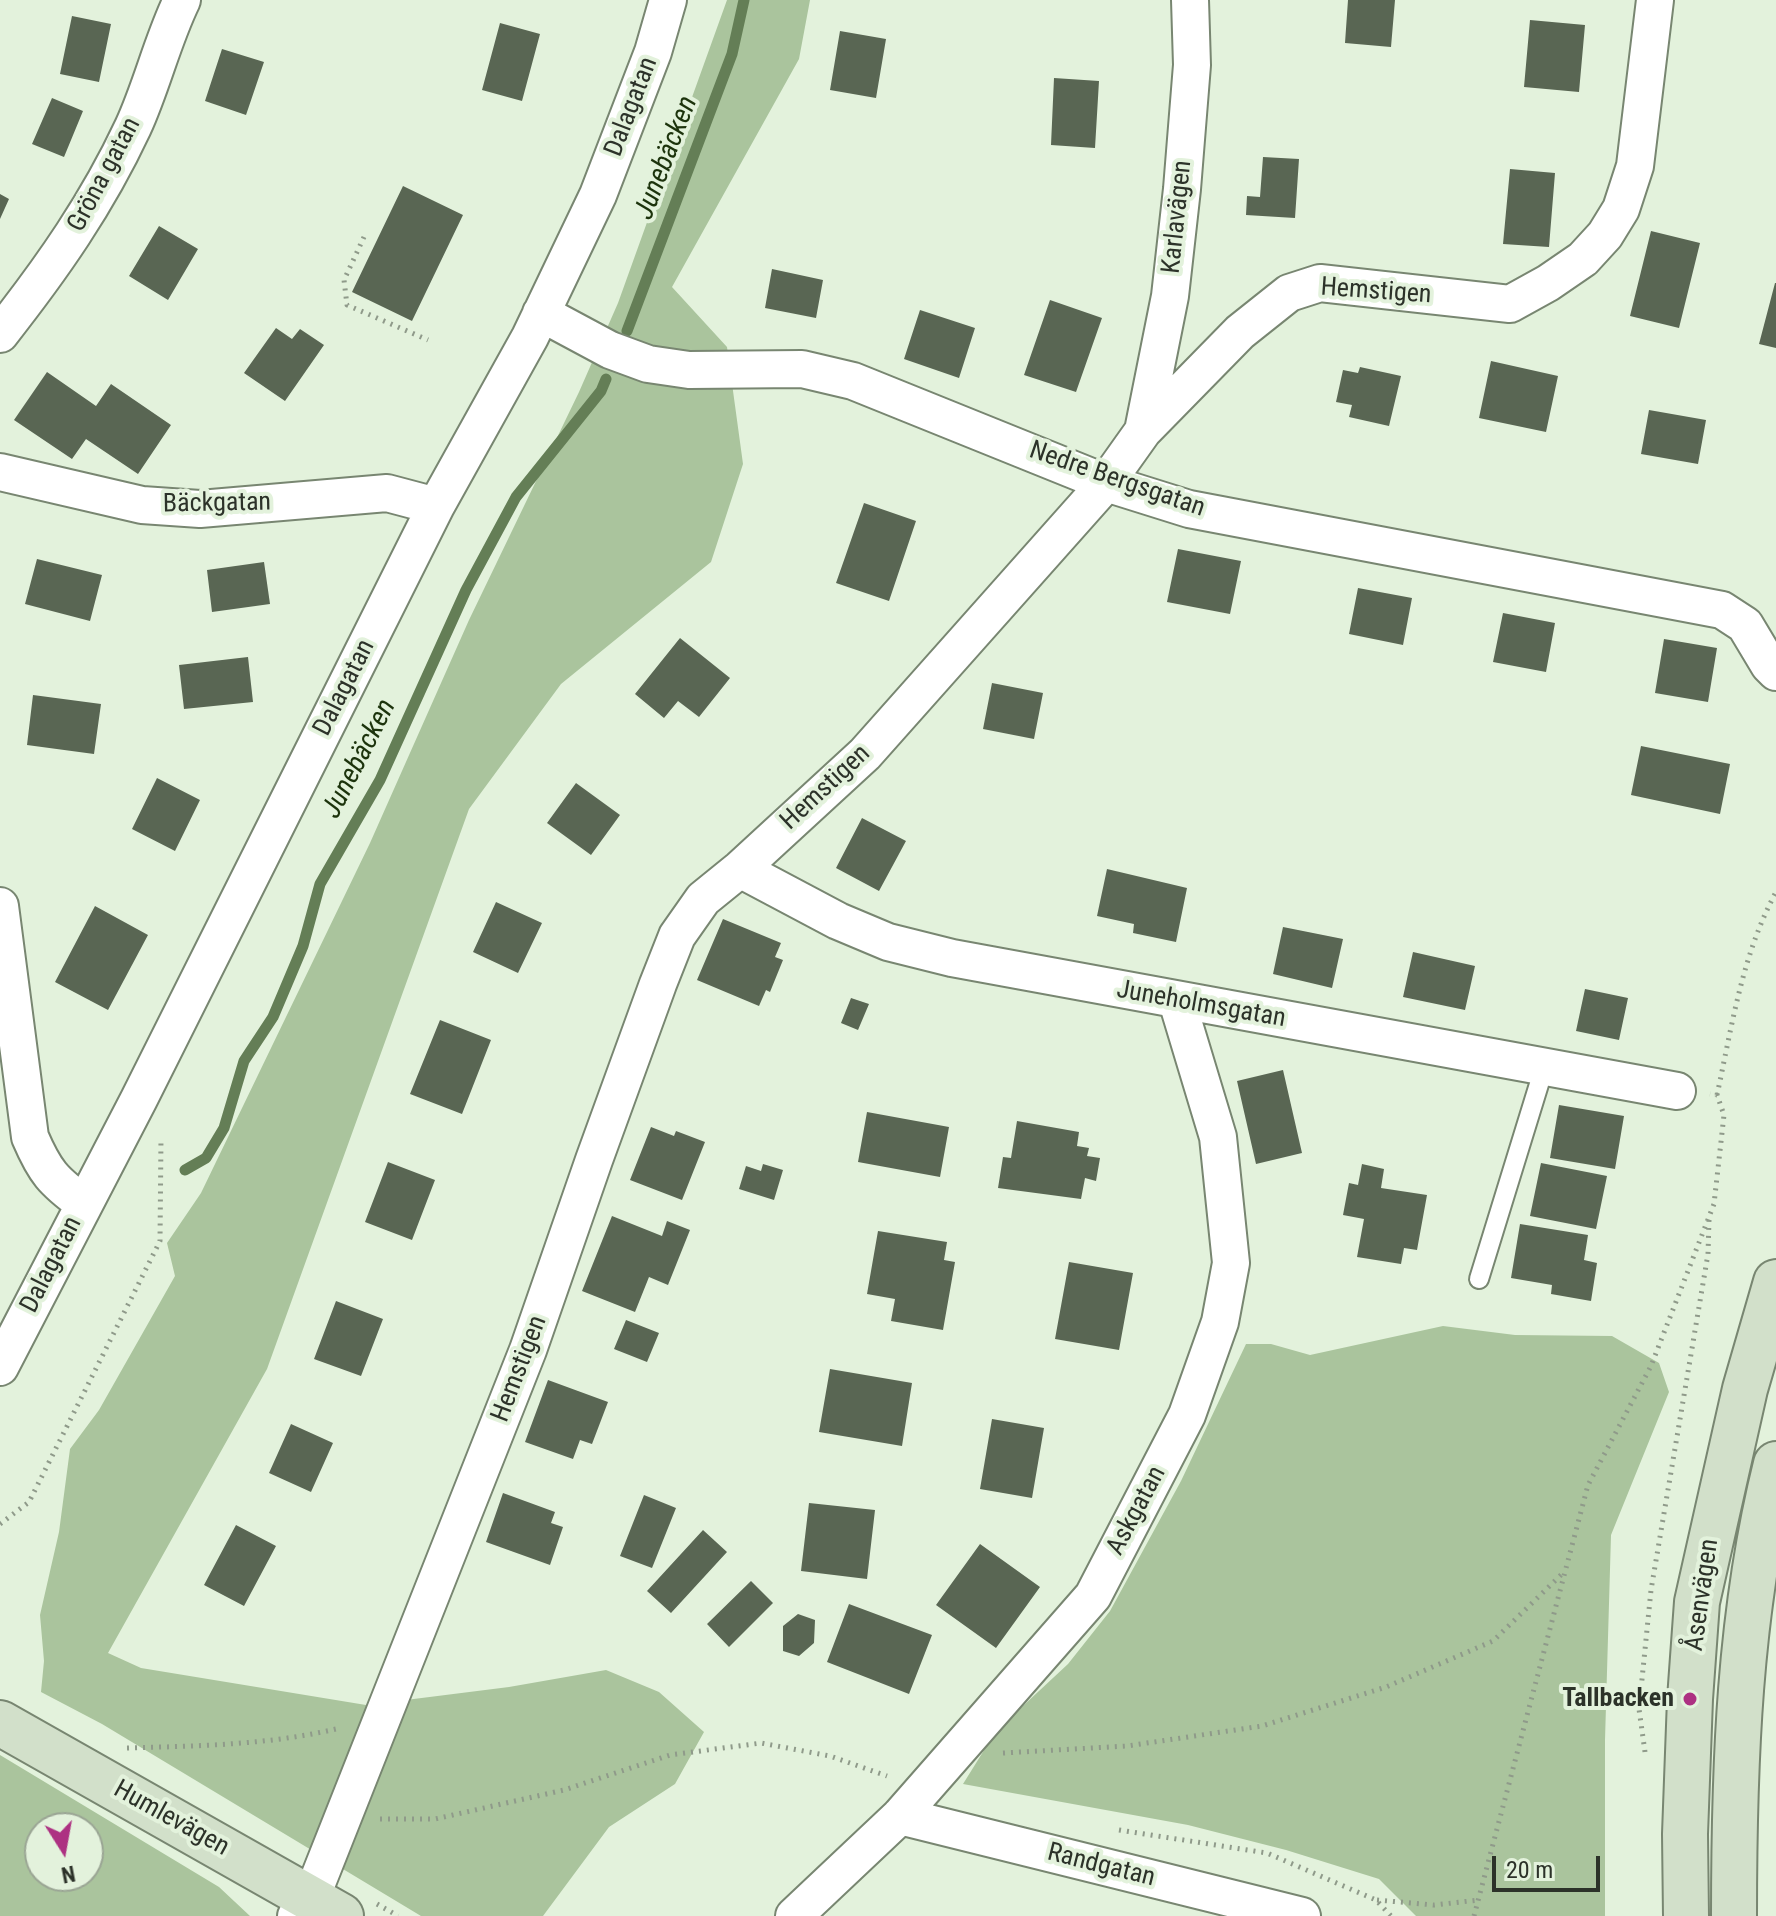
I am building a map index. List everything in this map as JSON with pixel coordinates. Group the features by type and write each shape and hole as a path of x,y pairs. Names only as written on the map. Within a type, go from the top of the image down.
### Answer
{"street":[{"name":"Gröna gatan","path":"0,334 57,261 103,187 134,124 182,0"},
{"name":"Dalagatan","path":"0,1367 139,1099 436,506 541,313 598,195 653,52 668,0"},
{"name":"Karlavägen","path":"1143,431 1170,296 1192,65 1190,0"},
{"name":"Hemstigen","path":"316,1910 342,1820 528,1350 677,936 703,899 865,754 1106,483 1143,431 1240,332 1289,293 1320,283 1510,304 1583,259 1605,235 1621,209 1635,166 1655,0"},
{"name":"Nedre Bergsgatan","path":"541,313 610,350 648,364 689,370 802,369 853,381 1106,483 1189,509 1722,610 1745,625 1776,672"},
{"name":"Bäckgatan","path":"0,472 142,505 200,509 387,493 436,506"},
{"name":"Juneholmsgatan","path":"740,869 838,921 888,942 952,958 1677,1091"},
{"path":"0,906 30,1137 44,1168 59,1186 83,1203"},
{"name":"Askgatan","path":"794,1916 912,1803 1093,1596 1187,1415 1220,1322 1231,1263 1218,1137 1177,1001"},
{"name":"Åsenvägen","path":"1686,1916 1685,1834 1697,1602 1745,1389 1776,1282"},
{"name":"Åsenvägen","path":"1734,1916 1734,1829 1741,1687 1753,1569 1776,1464"},
{"name":"Humlevägen","path":"0,1723 316,1910"},
{"name":"Randgatan","path":"912,1803 1266,1911 1302,1916"}],"lane":[{"path":"1479,1279 1544,1068"}],"path":[{"path":"364,237 344,280 347,305 428,340"},
{"path":"1474,1916 1588,1485 1651,1366 1714,1204 1724,1115 1717,1095 1745,966 1776,892"},
{"path":"1677,1091 1717,1095"},
{"path":"0,1524 29,1502 160,1241 161,1129"},
{"path":"1639,1709 1651,1590 1708,1254 1710,1215"},
{"path":"953,1756 1127,1746 1262,1726 1386,1687 1493,1641 1565,1572"},
{"path":"114,1749 229,1745 301,1738 349,1726 387,1705"},
{"path":"342,1820 435,1819 564,1790 670,1755 761,1743 830,1756 912,1803"},
{"path":"1113,1829 1267,1853 1376,1900 1434,1905 1479,1900"},
{"path":"1376,1900 1391,1916"}],"green space":[{"path":"727,0 810,0 799,59 672,287 727,347 743,464 711,562 561,684 469,809 267,1369 108,1653 141,1668 366,1705 509,1687 606,1670 659,1692 704,1732 675,1784 609,1827 543,1916 421,1916 102,1724 41,1692 44,1661 40,1615 59,1532 70,1449 99,1410 175,1276 167,1243 201,1193 370,843 469,620 579,392 618,303"},
{"path":"1443,1326 1515,1335 1612,1336 1659,1363 1669,1392 1611,1535 1605,1740 1605,1916 1416,1916 1379,1879 1286,1850 1188,1825 963,1784 996,1731 1068,1664 1110,1611 1181,1481 1246,1344 1271,1344 1310,1355"},
{"path":"0,1755 95,1812 24,1812 24,1892 104,1892 104,1818 219,1887 250,1916 0,1916"}],"building":[{"path":"1348,0 1395,0 1391,47 1345,43"},
{"path":"72,16 111,24 99,82 60,74"},
{"path":"1530,20 1585,25 1579,92 1524,87"},
{"path":"500,23 540,34 522,101 482,90"},
{"path":"840,31 886,39 876,98 830,90"},
{"path":"222,49 264,62 246,115 205,101"},
{"path":"1054,78 1099,81 1095,148 1051,145"},
{"path":"52,98 83,111 64,157 32,144"},
{"path":"1263,157 1299,159 1295,218 1246,215 1247,196 1260,197"},
{"path":"1510,169 1555,173 1549,247 1503,244"},
{"path":"403,186 463,215 412,321 352,292"},
{"path":"0,194 9,199 0,219"},
{"path":"159,226 198,249 168,300 129,276"},
{"path":"1651,231 1700,243 1679,328 1630,316"},
{"path":"772,269 823,280 816,318 765,308"},
{"path":"1776,283 1776,348 1759,344"},
{"path":"1050,300 1102,318 1076,392 1024,375"},
{"path":"920,310 975,328 959,378 904,359"},
{"path":"276,328 292,339 300,329 324,345 285,401 244,373"},
{"path":"1491,361 1558,376 1546,432 1479,418"},
{"path":"1360,367 1401,376 1389,426 1349,417 1352,405 1336,402 1343,370 1358,373"},
{"path":"47,372 96,406 111,384 171,425 138,474 86,439 72,459 14,420"},
{"path":"1649,410 1706,420 1698,464 1641,454"},
{"path":"864,503 916,521 889,601 836,583"},
{"path":"1178,549 1241,561 1230,614 1167,602"},
{"path":"37,559 102,575 90,621 25,604"},
{"path":"264,562 270,604 212,612 207,570"},
{"path":"1358,588 1412,598 1403,645 1349,634"},
{"path":"1503,613 1555,623 1546,672 1493,662"},
{"path":"680,638 730,678 699,717 678,701 664,718 635,694"},
{"path":"1664,639 1717,648 1708,702 1655,693"},
{"path":"248,657 253,702 184,709 179,665"},
{"path":"992,683 1043,693 1034,739 983,729"},
{"path":"33,695 101,704 94,754 27,745"},
{"path":"1641,746 1730,764 1720,814 1631,795"},
{"path":"157,778 200,800 175,851 132,829"},
{"path":"576,783 620,815 591,855 547,823"},
{"path":"862,818 906,841 879,891 836,868"},
{"path":"1107,869 1187,888 1176,942 1133,933 1134,924 1097,916"},
{"path":"496,902 542,923 518,973 473,952"},
{"path":"95,906 148,935 108,1010 55,982"},
{"path":"723,919 781,943 775,957 783,960 770,992 766,990 759,1006 697,980"},
{"path":"1283,927 1343,939 1332,988 1273,974"},
{"path":"1413,952 1475,966 1465,1010 1403,997"},
{"path":"1585,989 1628,998 1619,1040 1576,1031"},
{"path":"851,998 869,1004 858,1030 841,1023"},
{"path":"440,1020 491,1040 462,1114 410,1094"},
{"path":"1283,1070 1302,1153 1256,1164 1237,1081"},
{"path":"1559,1105 1624,1116 1615,1169 1550,1158"},
{"path":"867,1112 949,1127 940,1177 858,1162"},
{"path":"1017,1121 1079,1132 1077,1146 1089,1148 1087,1156 1100,1158 1096,1181 1085,1178 1081,1199 998,1188 1003,1157 1011,1158"},
{"path":"651,1127 674,1136 676,1131 705,1142 682,1200 630,1180"},
{"path":"388,1162 435,1180 412,1240 365,1222"},
{"path":"1541,1163 1607,1176 1596,1229 1530,1216"},
{"path":"763,1164 783,1170 774,1200 739,1189 746,1166 761,1171"},
{"path":"1362,1164 1384,1169 1381,1188 1427,1195 1417,1250 1404,1248 1401,1264 1357,1257 1364,1219 1343,1215 1349,1183 1358,1185"},
{"path":"612,1216 662,1236 667,1221 690,1230 668,1285 649,1277 635,1312 582,1291"},
{"path":"1520,1224 1588,1235 1584,1260 1597,1263 1591,1301 1551,1294 1552,1285 1511,1278"},
{"path":"878,1231 947,1242 944,1260 955,1262 943,1330 891,1321 895,1299 867,1294"},
{"path":"1069,1262 1133,1273 1119,1350 1055,1339"},
{"path":"336,1301 383,1319 361,1376 314,1359"},
{"path":"626,1320 659,1333 647,1362 614,1349"},
{"path":"830,1369 912,1383 902,1446 819,1432"},
{"path":"548,1380 608,1402 592,1444 580,1440 573,1459 525,1442"},
{"path":"992,1419 1044,1428 1032,1498 980,1489"},
{"path":"291,1424 333,1443 311,1492 269,1473"},
{"path":"503,1493 555,1512 551,1523 563,1527 550,1565 486,1542"},
{"path":"644,1495 676,1508 652,1568 620,1556"},
{"path":"809,1503 875,1510 867,1579 801,1571"},
{"path":"236,1525 276,1546 244,1606 204,1585"},
{"path":"703,1530 727,1552 671,1613 647,1591"},
{"path":"980,1544 1040,1587 996,1648 936,1605"},
{"path":"751,1581 773,1603 729,1647 707,1624"},
{"path":"849,1604 932,1635 909,1694 827,1662"},
{"path":"798,1614 815,1620 814,1643 799,1656 783,1651 783,1626"}],"waterway":[{"name":"Junebäcken","path":"627,331 732,54 744,0"},
{"name":"Junebäcken","path":"185,1170 206,1158 224,1128 244,1061 273,1017 303,946 320,884 380,780 466,590 516,497 601,391 606,379"}],"place":[{"name":"Tallbacken","path":"1690,1699"}]}
